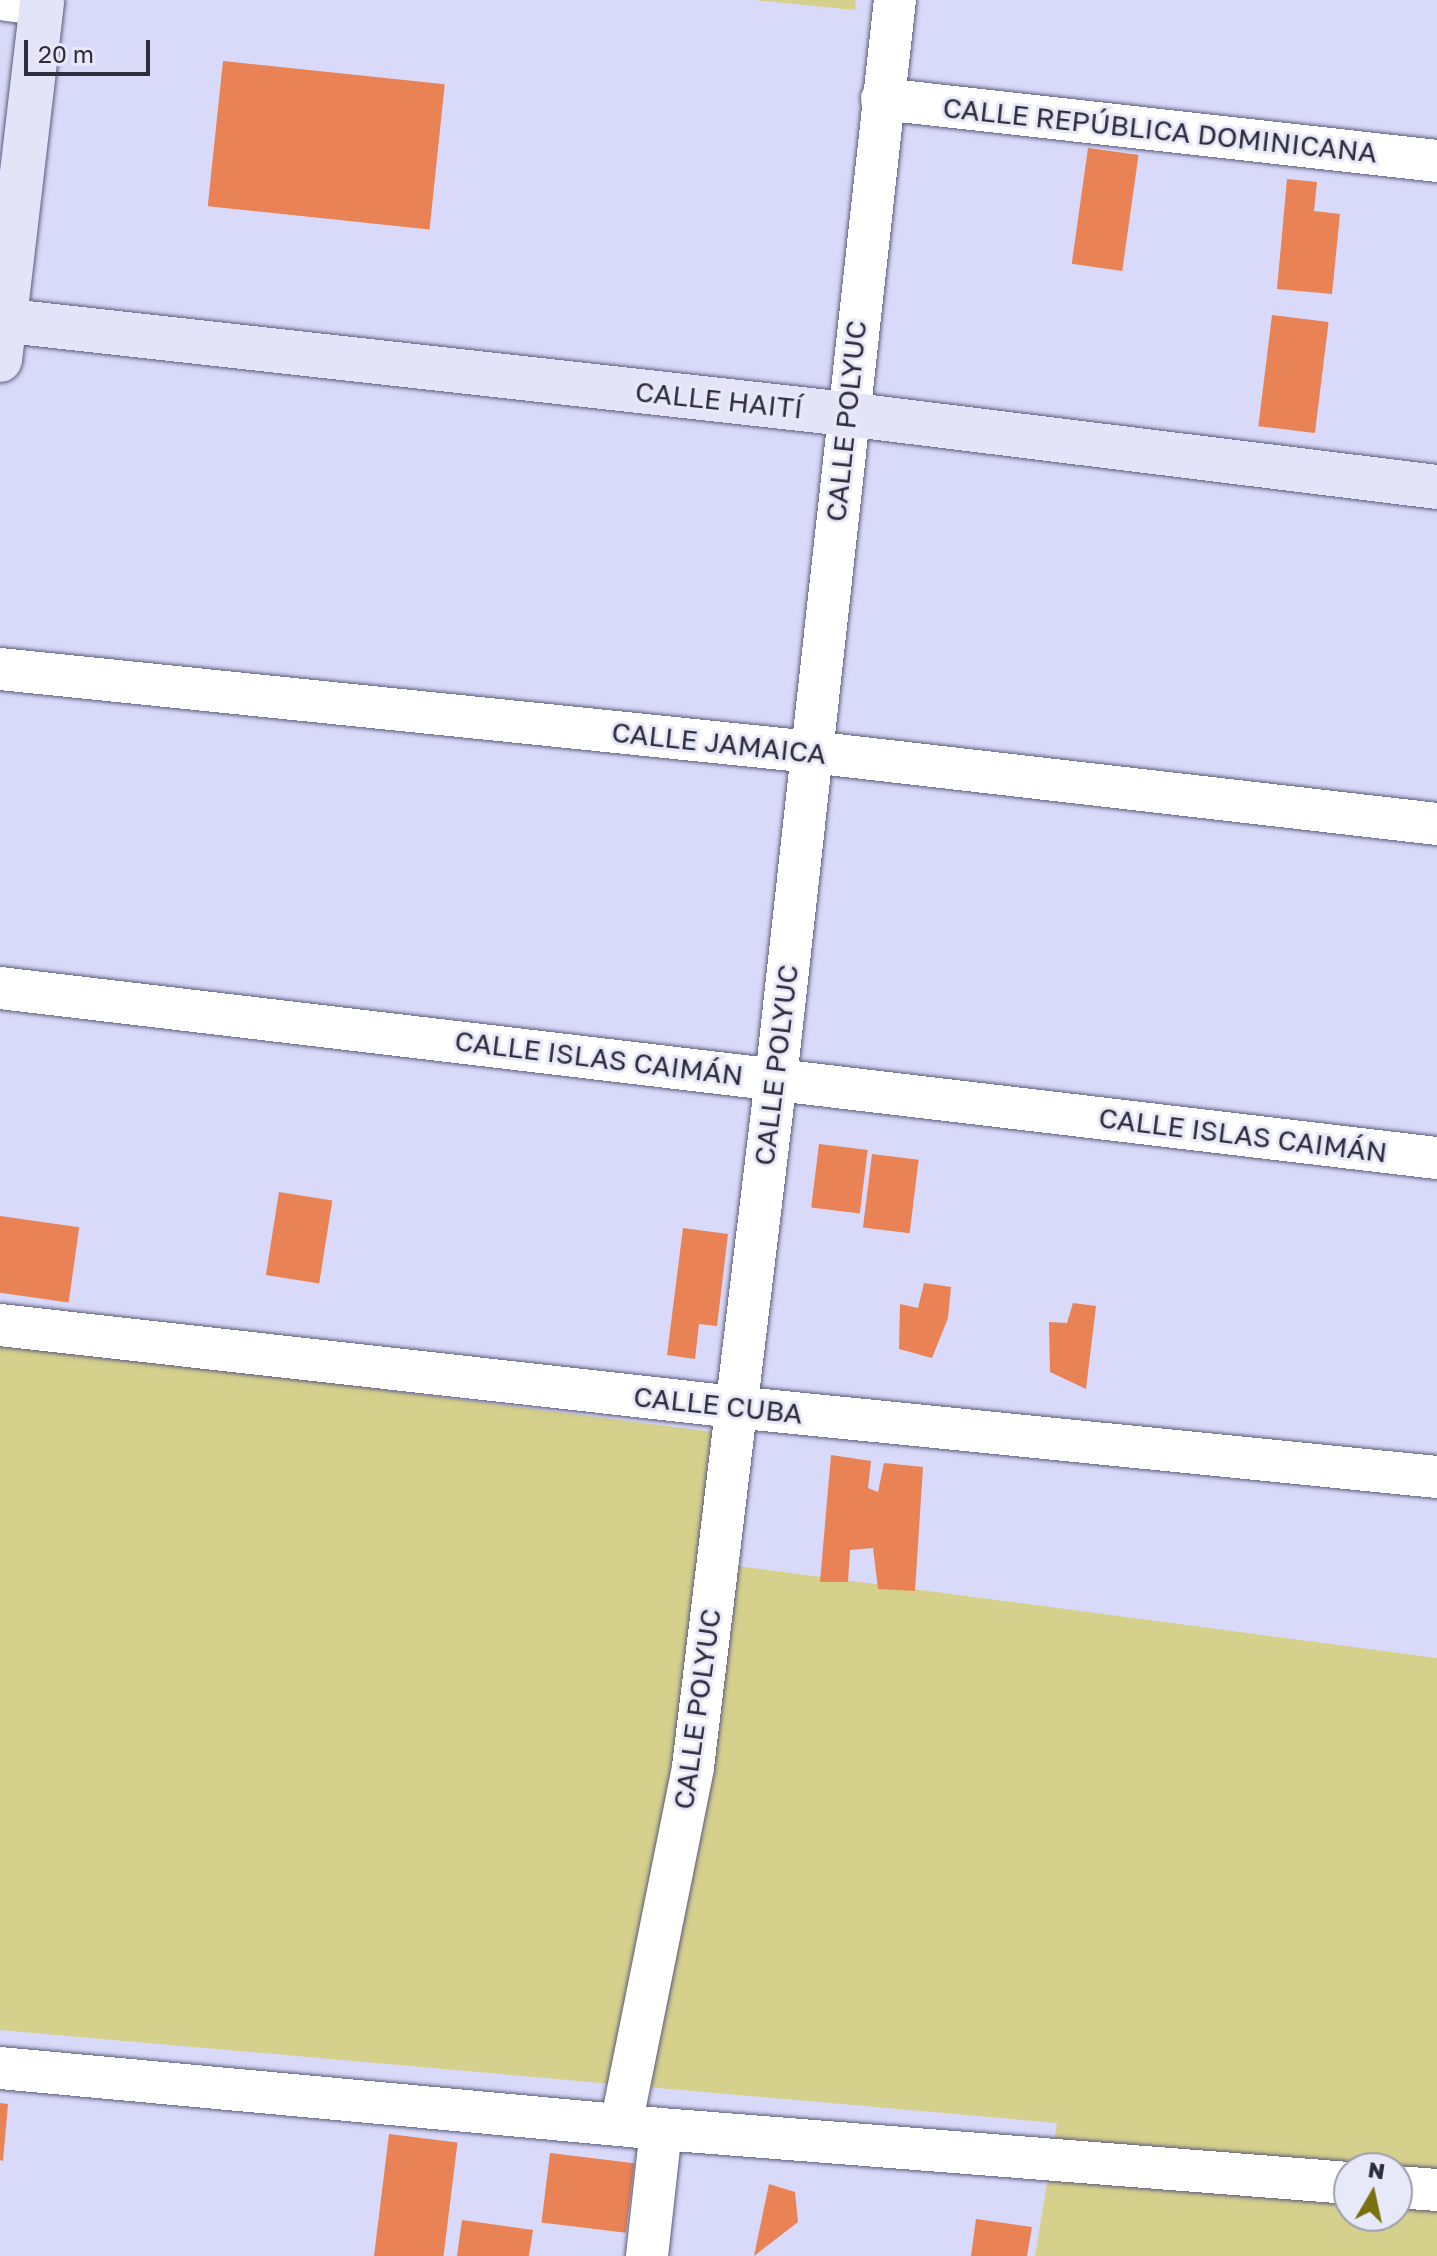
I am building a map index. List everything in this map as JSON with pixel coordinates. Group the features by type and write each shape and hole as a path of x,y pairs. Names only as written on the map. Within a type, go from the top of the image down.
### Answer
{"street":[{"name":"CALLE POLYUC","path":"647,2256 641,2127 693,1767 734,1407 776,1079 846,414 895,0"},
{"path":"1,334 30,1"},
{"name":"CALLE REPÚBLICA DOMINICANA","path":"882,99 1437,161"},
{"name":"CALLE HAITÍ","path":"1,334 846,414 1437,487"},
{"name":"CALLE JAMAICA","path":"0,669 811,752 1437,824"},
{"name":"CALLE ISLAS CAIMÁN","path":"0,988 1437,1158"},
{"name":"CALLE CUBA","path":"0,1325 734,1407 1437,1477"},
{"path":"0,2068 641,2127 1333,2182"},
{"path":"1413,2188 1437,2190"}],"shaded area":[{"path":"754,0 856,0 855,10"},
{"path":"0,1341 730,1434 723,1564 1437,1658 1437,2256 1035,2256 1057,2123 0,2030"}],"building":[{"path":"223,61 445,84 430,230 208,206"},
{"path":"1088,148 1139,155 1122,271 1072,264"},
{"path":"1287,179 1317,182 1314,211 1340,214 1332,294 1277,289"},
{"path":"1272,315 1329,322 1315,433 1258,426"},
{"path":"819,1144 868,1150 860,1213 811,1208"},
{"path":"872,1154 919,1160 910,1233 863,1227"},
{"path":"279,1192 332,1200 319,1283 266,1275"},
{"path":"0,1216 79,1227 69,1302 0,1293"},
{"path":"683,1228 728,1234 717,1326 699,1324 695,1359 667,1355"},
{"path":"924,1283 951,1287 948,1318 932,1358 899,1349 900,1304 918,1308"},
{"path":"1073,1303 1096,1306 1086,1389 1050,1372 1049,1322 1067,1323"},
{"path":"831,1455 871,1461 868,1488 878,1492 884,1463 923,1467 915,1591 878,1589 873,1548 850,1550 848,1582 820,1582"},
{"path":"0,2103 8,2104 3,2161 0,2160"},
{"path":"389,2134 457,2142 444,2256 374,2256"},
{"path":"550,2153 634,2163 626,2233 541,2222"},
{"path":"769,2184 795,2192 798,2222 754,2256"},
{"path":"976,2219 1032,2227 1027,2256 971,2256"},
{"path":"462,2220 533,2230 529,2256 457,2256"}]}
